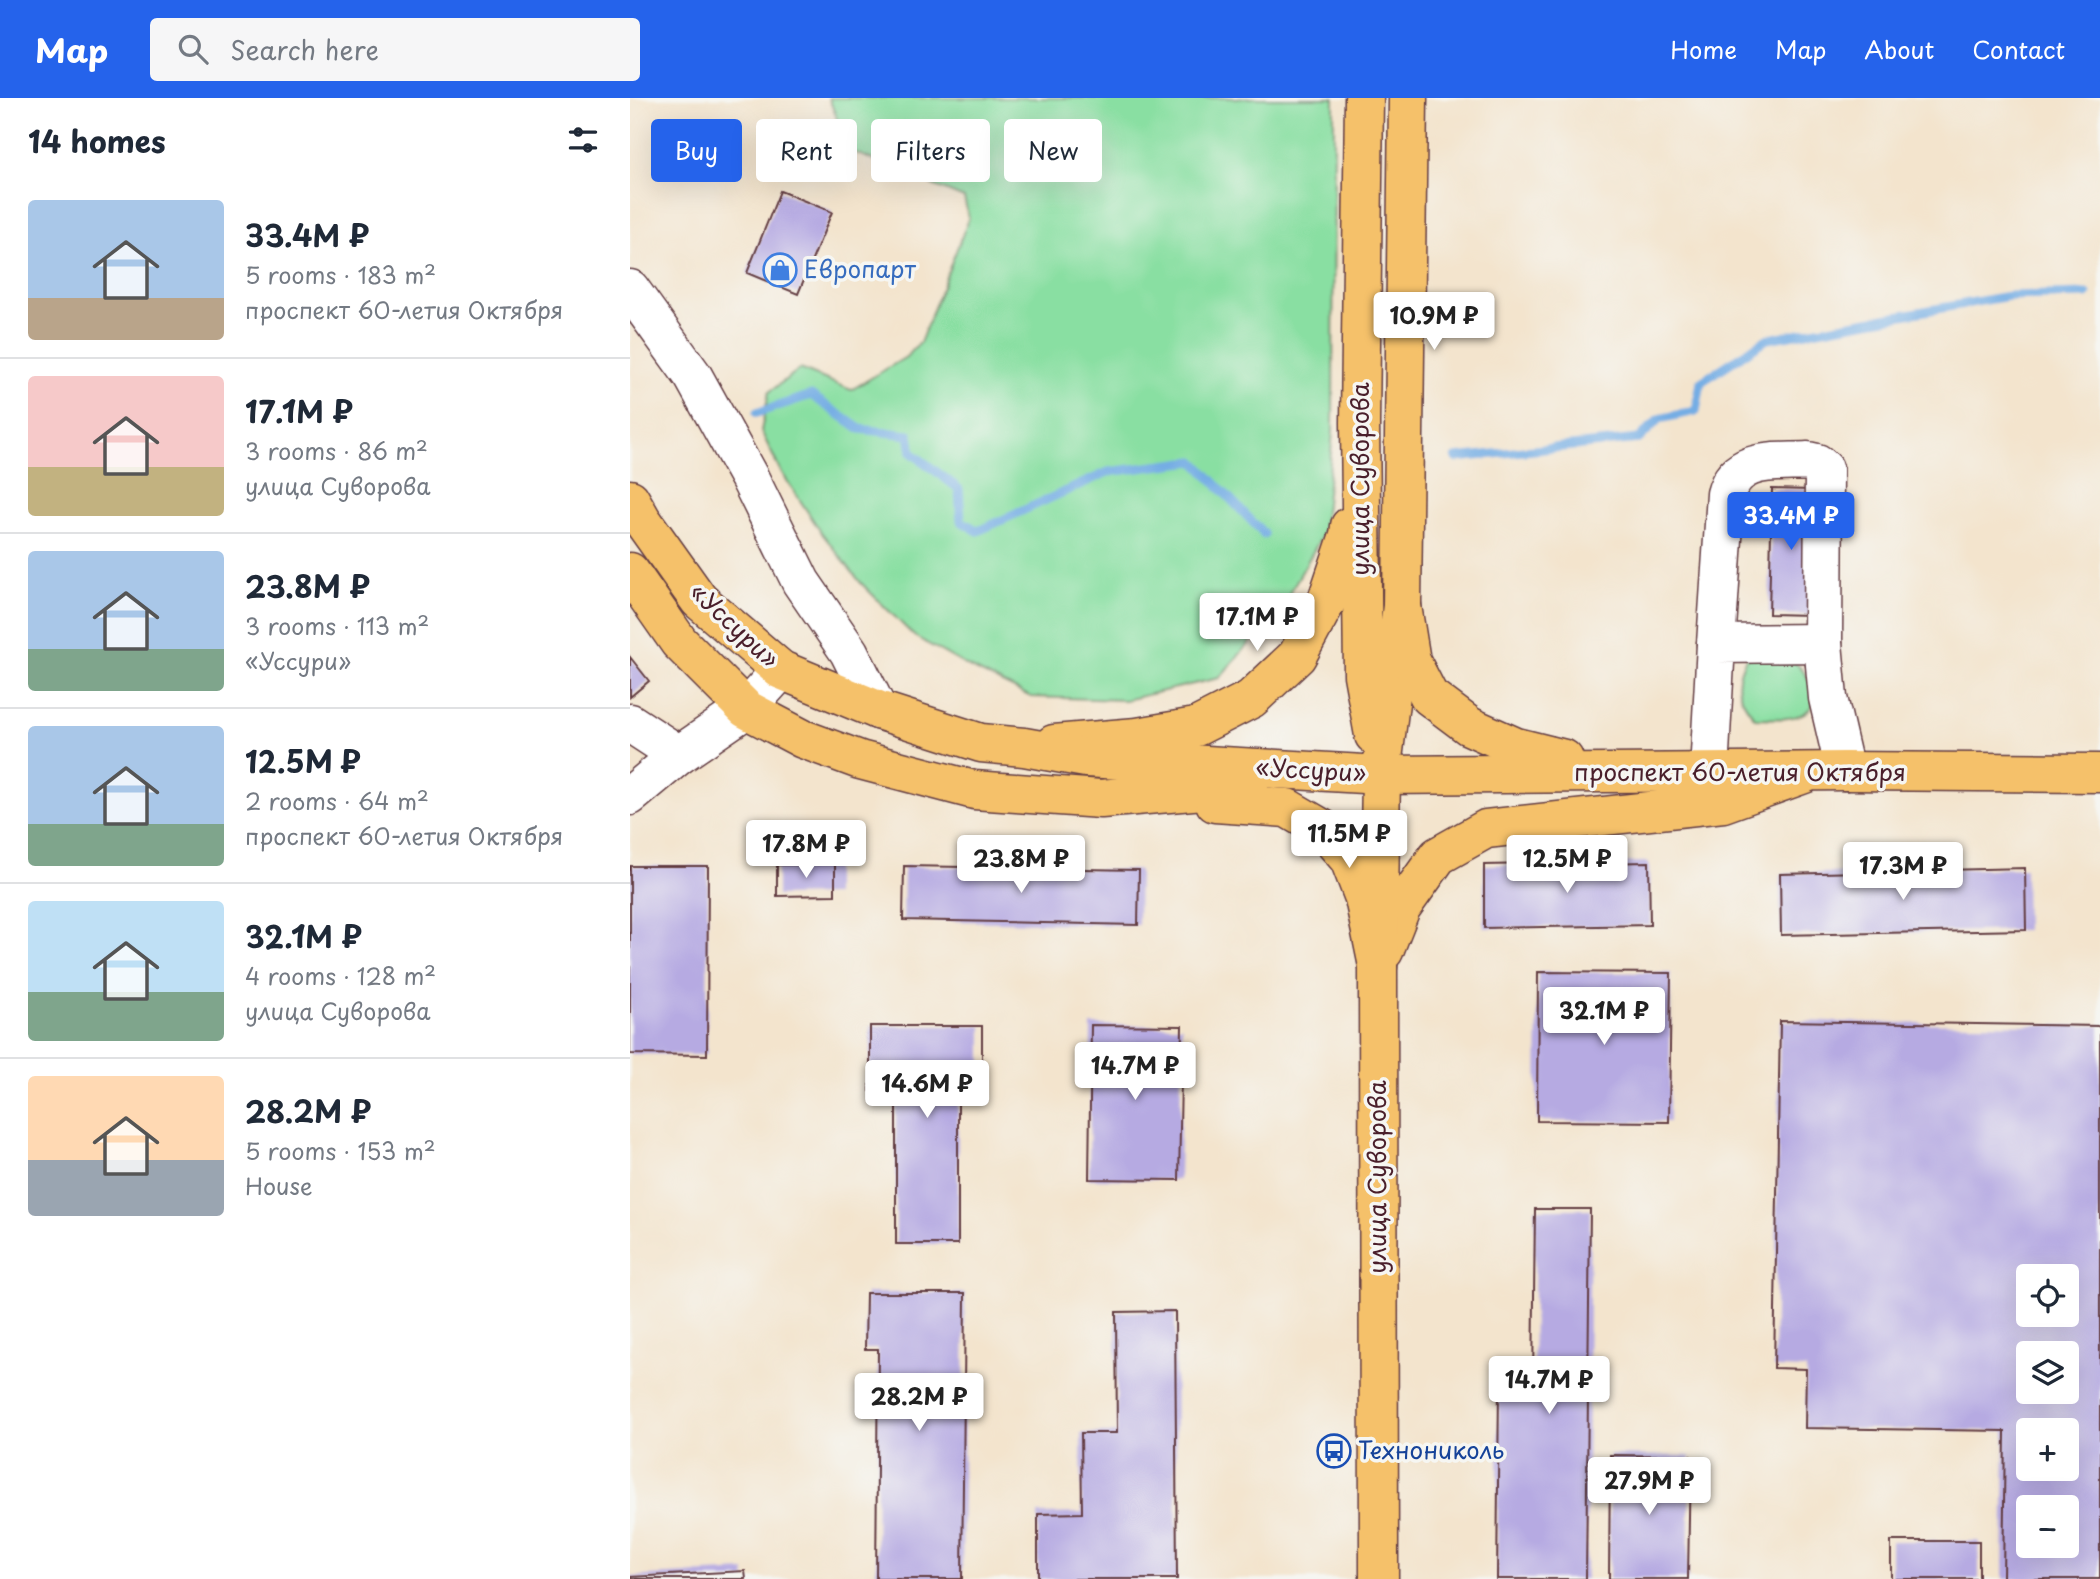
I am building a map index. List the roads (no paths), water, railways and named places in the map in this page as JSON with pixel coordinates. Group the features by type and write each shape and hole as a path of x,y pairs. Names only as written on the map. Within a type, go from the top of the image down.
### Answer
{"main road":[{"name":"улица Суворова","path":"1364,98 1360,423 1363,675 1381,775"},
{"name":"улица Суворова","path":"1379,1579 1378,965 1381,775 1402,606 1408,98"},
{"path":"1024,747 1138,737 1196,727 1251,699 1297,656 1326,600 1349,535 1360,423"},
{"name":"«Уссури»","path":"630,499 699,600 781,670 878,710 981,743 1024,747 1086,758 1381,775"},
{"name":"«Уссури»","path":"630,572 679,642 746,709 803,739 860,760 974,790 1101,799 1381,775"},
{"path":"1402,606 1411,661 1429,696 1469,726 1516,747 1628,773"},
{"path":"1378,965 1401,908 1438,856 1486,829 1723,803 1827,772"},
{"name":"проспект 60-летия Октября","path":"1381,775 2100,773"},
{"path":"1101,799 1233,803 1287,808 1324,829 1349,859 1364,898 1378,965"}],"lane":[{"path":"630,289 694,376 802,582 849,652 878,710"},
{"path":"1709,772 1728,485 1741,470 1750,465 1808,461 1817,463 1824,469 1823,643 1829,698 1827,772"},
{"path":"1716,644 1823,643"},
{"path":"634,790 678,755 746,709 781,670"},
{"path":"630,723 678,755"}],"waterway":[{"path":"1456,458 1639,439 1659,419 1696,411 1701,382 1767,339 2009,296 2087,294"},
{"path":"757,413 811,395 860,429 909,435 912,453 959,489 961,521 978,531 1108,472 1194,461 1264,534"}],"place":[{"name":"Европарт","path":"780,270"},
{"name":"Технониколь","path":"1334,1451"}]}
